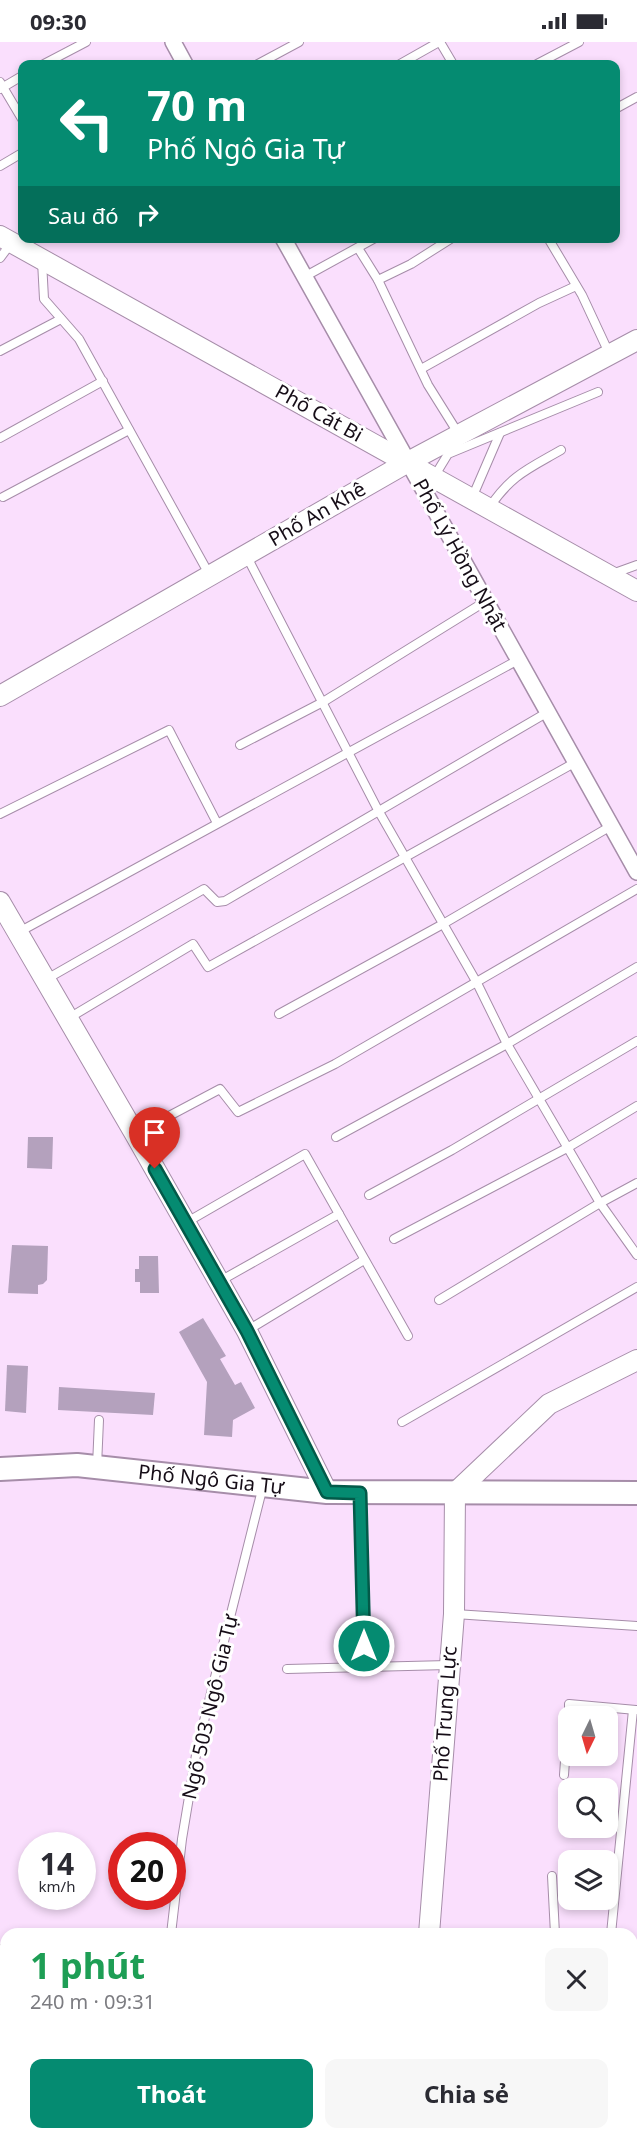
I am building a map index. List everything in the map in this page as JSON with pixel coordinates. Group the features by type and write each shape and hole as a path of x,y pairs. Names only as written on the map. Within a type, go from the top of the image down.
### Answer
{"main road":[{"name":"Phố Ngô Gia Tự","path":"0,1469 77,1465 327,1492 637,1493"}],"street":[{"path":"173,42 183,60"},
{"name":"Phố Cát Bi","path":"6,239 637,591"},
{"name":"Phố Lý Hồng Nhật","path":"286,243 637,872"},
{"name":"Phố An Khê","path":"0,696 408,462 637,340"},
{"path":"0,902 247,1331 327,1492"},
{"path":"455,1493 549,1404 637,1360"},
{"name":"Phố Trung Lực","path":"429,1928 448,1665 454,1614 455,1493"}],"lane":[{"path":"52,60 86,42"},
{"path":"265,60 299,42"},
{"path":"407,60 440,42 451,60"},
{"path":"545,60 579,42"},
{"path":"18,78 1,86 18,113"},
{"path":"620,106 637,97"},
{"path":"0,166 18,155"},
{"path":"0,258 6,239"},
{"path":"304,277 366,243"},
{"path":"378,280 411,264 444,243"},
{"path":"551,243 576,286 610,354"},
{"path":"358,248 378,280 428,386 459,435"},
{"path":"42,258 44,299 79,339 210,575"},
{"path":"421,369 539,303 576,286"},
{"path":"0,351 61,319"},
{"path":"0,438 103,381"},
{"path":"434,477 448,454 598,392"},
{"path":"3,496 129,430"},
{"path":"471,499 500,433"},
{"path":"489,510 501,489 517,475 561,450"},
{"path":"246,555 378,810 477,983 507,1044 600,1203 637,1255"},
{"path":"608,576 637,565"},
{"path":"240,745 323,702 486,601"},
{"path":"18,933 519,660"},
{"path":"45,980 204,889 218,902 225,901 548,712"},
{"path":"0,814 170,730 217,823"},
{"path":"68,1019 192,944 208,967 405,855 576,762"},
{"path":"279,1014 443,924 611,826"},
{"path":"135,1134 220,1089 238,1112 335,1064 637,889"},
{"path":"336,1137 507,1044 637,967"},
{"path":"369,1195 540,1100 637,1041"},
{"path":"394,1239 567,1148 637,1106"},
{"path":"185,1222 305,1154 408,1336"},
{"path":"439,1300 637,1182"},
{"path":"219,1281 339,1214"},
{"path":"247,1331 364,1260"},
{"path":"402,1422 637,1287"},
{"path":"97,1467 99,1420"},
{"name":"Ngõ 503 Ngô Gia Tự","path":"172,1928 182,1839 197,1749 264,1484"},
{"path":"360,1493 364,1666"},
{"path":"454,1614 637,1626"},
{"path":"287,1669 448,1665"},
{"path":"569,1706 569,1704 591,1706"},
{"path":"613,1928 635,1710 618,1708"},
{"path":"564,1775 565,1766"},
{"path":"552,1876 555,1928"}],"building":[{"path":"28,1137 53,1137 52,1169 27,1168"},
{"path":"12,1245 48,1246 47,1280 38,1285 38,1294 8,1293"},
{"path":"139,1256 158,1256 159,1293 140,1293 140,1282 135,1282 135,1269 139,1269"},
{"path":"203,1318 226,1356 220,1359 235,1385 241,1382 255,1408 233,1420 232,1437 204,1435 207,1382 179,1332"},
{"path":"7,1365 28,1366 26,1413 5,1411"},
{"path":"59,1387 155,1393 153,1415 58,1410"}],"route":[{"path":"155,1169 247,1331 327,1492 360,1493 364,1646"}]}
